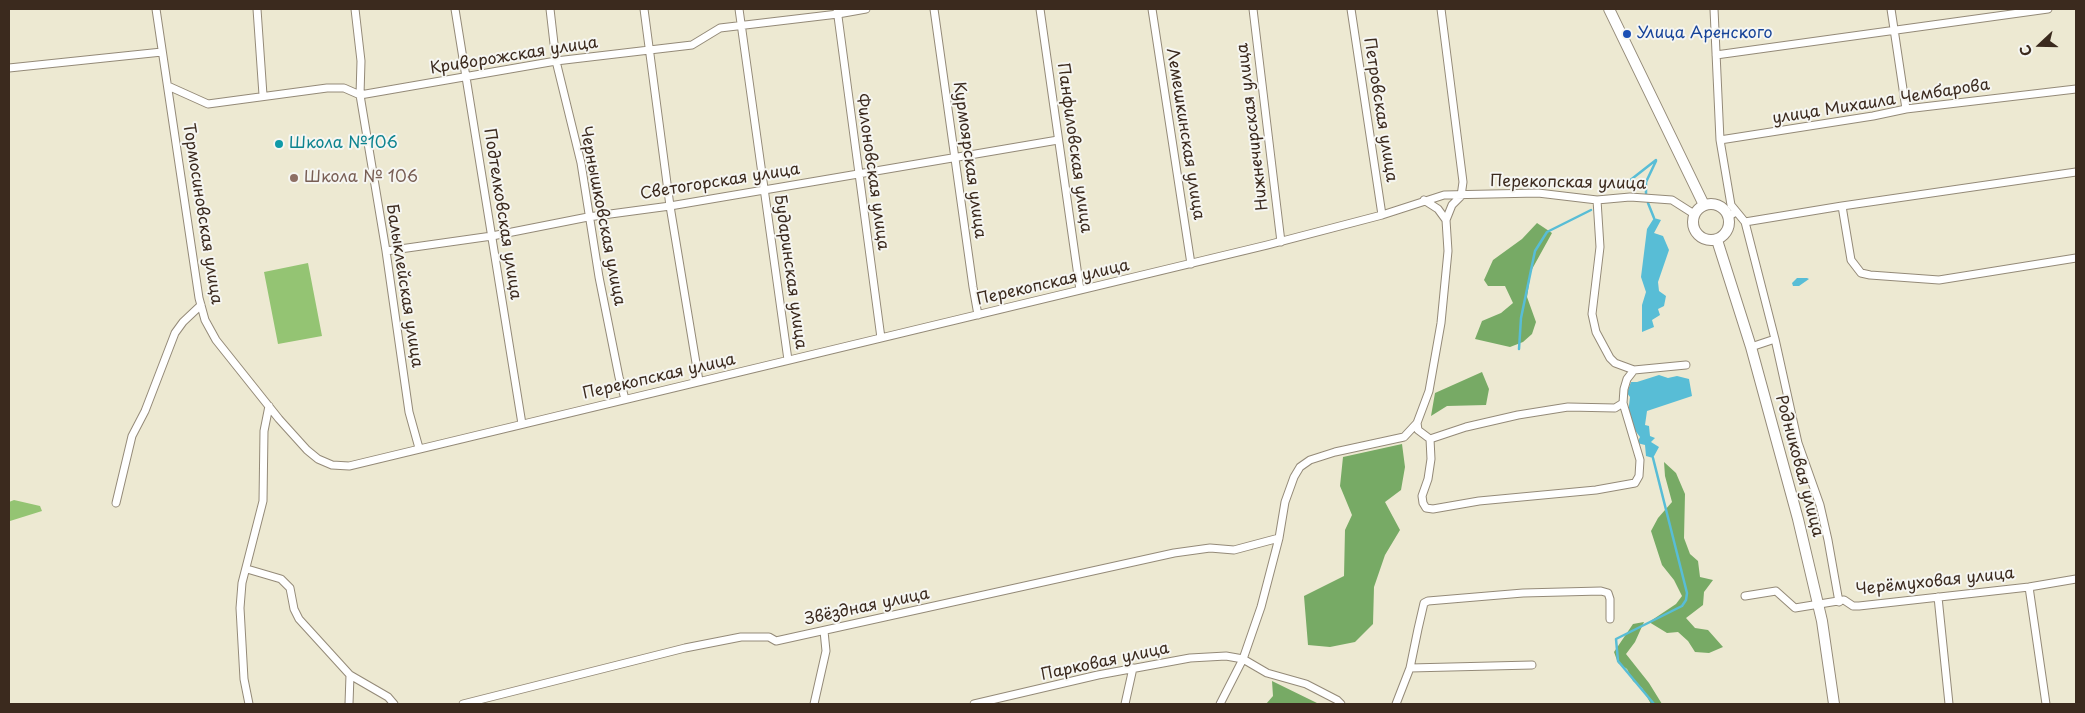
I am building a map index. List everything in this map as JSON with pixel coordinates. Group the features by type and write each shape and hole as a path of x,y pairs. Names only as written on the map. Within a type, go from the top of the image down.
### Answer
{"main road":[{"path":"1609,9 1704,205 1694,214 1693,229 1703,240 1717,240 1728,231 1732,214"},
{"name":"Родниковая улица","path":"1704,205 1719,205 1732,214"},
{"name":"Родниковая улица","path":"1717,240 1751,347 1796,510 1819,606 1834,704"}],"street":[{"name":"Тормосиновская улица","path":"156,9 201,305 205,320 216,340 269,406 307,450 318,459 332,465 350,466 419,448"},
{"path":"257,9 264,95"},
{"name":"Балыклейская улица","path":"355,9 361,62 360,95 386,251 409,412 419,448"},
{"name":"Подтелковская улица","path":"455,9 522,424"},
{"name":"Чернышковская улица","path":"550,9 556,61 581,163 588,217 625,399"},
{"path":"644,9 670,206 699,381"},
{"name":"Бударинская улица","path":"739,9 788,360"},
{"name":"Криворожская улица","path":"168,86 208,104 264,95 344,88 360,95 556,61 650,48 692,45 720,28 866,9"},
{"name":"Курмоярская улица","path":"934,9 978,314"},
{"name":"Панфиловская улица","path":"1040,9 1080,290"},
{"name":"Лемешкинская улица","path":"1152,9 1191,264"},
{"name":"Нижнечирская улица","path":"1252,9 1281,242"},
{"name":"Петровская улица","path":"1350,9 1382,215"},
{"path":"1220,704 1243,659 1261,607 1279,538 1285,502 1294,477 1300,467 1310,460 1335,452 1404,438 1417,423 1429,391 1441,323 1448,251 1446,220 1452,205 1461,196 1463,174 1441,9"},
{"name":"Родниковая улица","path":"1714,9 1720,140 1732,214 1745,222 1775,339 1798,443 1824,522 1839,602"},
{"path":"1891,9 1906,109"},
{"path":"1716,55 2048,9"},
{"name":"Филоновская улица","path":"837,12 881,338"},
{"path":"9,68 162,52"},
{"name":"улица Михаила Чембарова","path":"1720,140 1906,109 2076,89"},
{"name":"Светогорская улица","path":"386,251 492,236 588,217 670,206 1058,140"},
{"path":"1745,222 2076,172"},
{"name":"Перекопская улица","path":"419,448 1281,242 1382,215 1424,200 1444,196 1538,193 1597,200 1630,197 1672,200 1694,214"},
{"path":"1424,200 1438,209 1446,220"},
{"path":"1597,200 1600,247 1593,303 1593,323 1610,358 1634,370 1686,365"},
{"path":"1842,206 1852,260 1861,273 1939,280 2076,258"},
{"path":"116,503 132,436 144,411 175,332 201,305"},
{"path":"1751,347 1775,339"},
{"path":"1430,439 1429,469 1422,496 1426,508 1433,509 1479,501 1596,490 1635,483 1639,476 1640,460 1623,402 1627,379 1634,370"},
{"path":"1430,439 1466,427 1518,415 1568,407 1616,408 1623,402"},
{"path":"249,704 244,679 240,608 242,583 263,501 264,432 269,406"},
{"path":"1417,423 1418,430 1430,439"},
{"name":"Звёздная улица","path":"463,704 686,648 741,637 768,637 776,641 1174,554 1210,548 1234,550 1279,538"},
{"path":"247,569 281,579 290,588 299,619 350,675 388,698 394,704"},
{"name":"Черёмуховая улица","path":"1745,596 1776,590 1795,608 1819,606 1844,600 1853,606 1858,606 2029,587 2076,579"},
{"path":"2029,587 2046,704"},
{"path":"1396,704 1410,668 1424,603 1428,601 1523,594 1601,591 1608,593 1610,599 1610,619"},
{"path":"1938,597 1949,704"},
{"path":"814,704 826,651 824,630"},
{"name":"Парковая улица","path":"974,704 1133,668 1190,658 1226,656 1243,659"},
{"path":"1243,659 1267,673 1306,684 1341,704"},
{"path":"1410,668 1532,665"},
{"path":"1125,704 1133,668"},
{"path":"349,704 350,675"},
{"path":"1014,696 1016,704"}],"green space":[{"path":"1537,223 1552,233 1531,271 1527,297 1536,322 1532,334 1523,342 1510,347 1475,339 1482,321 1501,313 1513,303 1505,286 1488,286 1484,280 1493,260 1522,239"},
{"path":"308,263 322,336 278,344 264,272"},
{"path":"1482,372 1489,389 1486,405 1447,406 1431,416 1435,393"},
{"path":"1402,444 1405,467 1401,490 1385,502 1400,530 1385,555 1374,587 1373,624 1355,642 1330,647 1308,645 1304,596 1344,576 1345,530 1352,515 1340,486 1343,457"},
{"path":"1664,462 1676,473 1685,494 1684,538 1690,554 1698,561 1700,577 1713,580 1704,592 1703,605 1686,618 1695,628 1708,630 1723,647 1709,653 1695,652 1688,641 1678,632 1667,633 1649,622 1676,604 1682,596 1674,580 1662,565 1651,531 1658,518 1672,502 1665,476"},
{"path":"14,500 40,506 42,511 10,521 9,502"},
{"path":"1644,622 1635,642 1626,654 1649,683 1662,704 1651,704 1642,688 1633,681 1627,669 1618,663 1614,652 1633,624"},
{"path":"1272,681 1319,704 1266,704 1273,696"}],"water":[{"path":"1654,218 1661,220 1654,233 1663,236 1669,250 1658,282 1659,291 1666,296 1664,306 1658,309 1660,315 1652,320 1654,327 1642,332 1642,305 1646,292 1641,277 1647,229"},
{"path":"1797,278 1809,279 1799,286 1793,286 1792,283"},
{"path":"1659,375 1668,378 1677,376 1689,379 1692,396 1647,411 1645,425 1649,426 1650,436 1655,438 1651,442 1659,447 1653,458 1646,456 1645,445 1637,443 1640,437 1634,429 1628,414 1630,397 1627,393 1631,382"}],"waterway":[{"path":"1624,185 1656,160"},
{"path":"1646,194 1646,182 1656,161"},
{"path":"1648,203 1654,218"},
{"path":"1519,349 1521,318 1535,251 1547,232 1591,210"},
{"path":"1653,458 1687,593 1686,600 1682,606 1616,639 1618,661 1654,704"}],"place":[{"name":"Улица Аренского","path":"1627,34"},
{"name":"Школа №106","path":"279,144"},
{"name":"Школа № 106","path":"294,178"}]}
